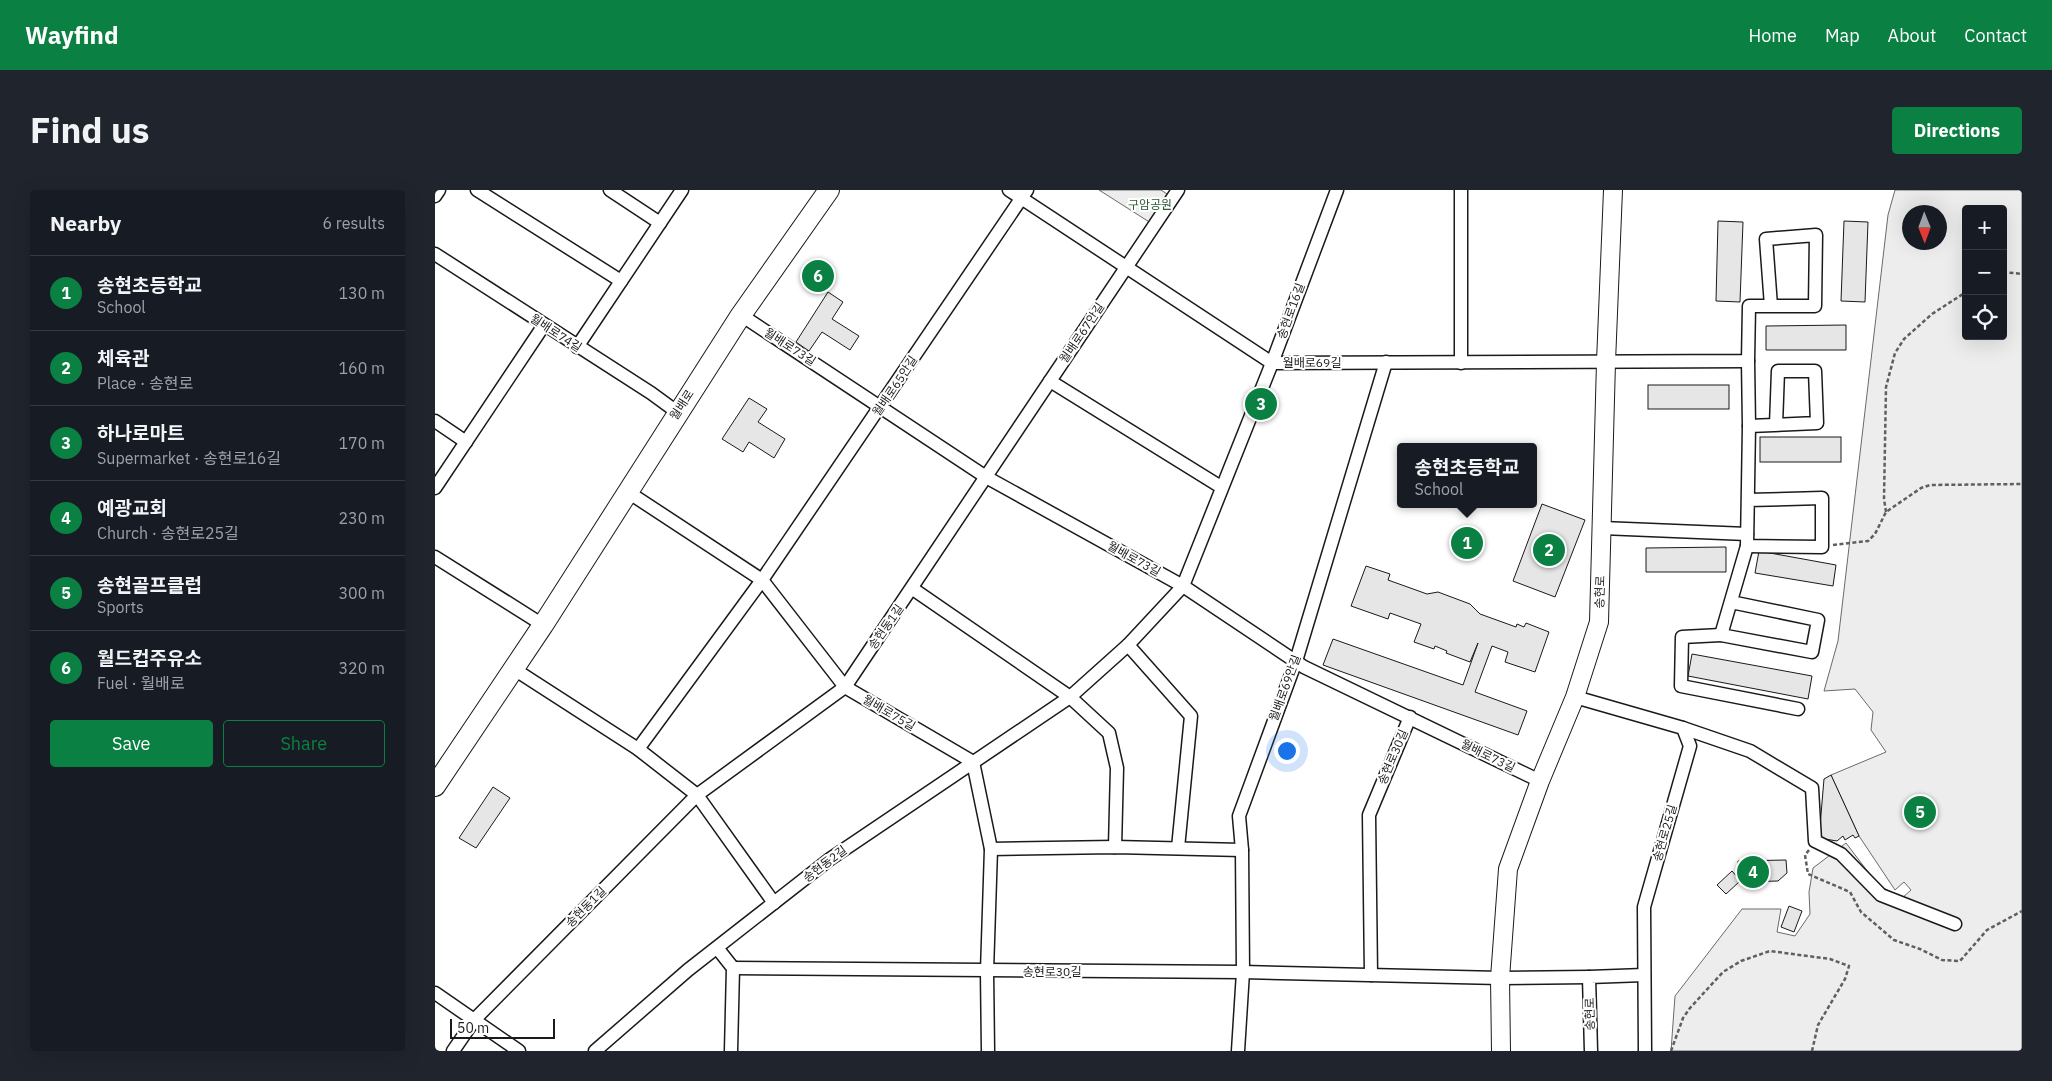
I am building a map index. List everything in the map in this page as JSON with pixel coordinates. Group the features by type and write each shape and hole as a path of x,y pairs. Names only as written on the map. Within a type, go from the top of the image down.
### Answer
{"main road":[{"name":"월배로","path":"435,786 543,624 677,412 741,315 829,190"},
{"name":"송현로","path":"1501,1051 1500,978 1508,869 1540,781 1575,698 1599,622 1613,190"}],"street":[{"path":"435,196 439,190"},
{"path":"477,190 621,281"},
{"path":"610,190 660,223"},
{"path":"577,347 681,190"},
{"name":"월배로69길","path":"1009,190 1024,194 1126,266 1272,363 1748,360"},
{"name":"월배로67안길","path":"986,477 1178,190"},
{"name":"송현로16길","path":"1183,586 1272,363 1337,190"},
{"path":"1461,190 1461,362"},
{"name":"월배로65안길","path":"762,580 1024,194"},
{"path":"1721,635 1747,540 1749,306 1771,306 1815,306 1816,234 1766,239 1771,306"},
{"name":"월배로74길","path":"435,254 677,412"},
{"name":"월배로73길","path":"741,315 986,477 1183,586 1296,661 1540,781"},
{"path":"435,488 544,325"},
{"name":"월배로69안길","path":"1239,1051 1243,972 1242,850 1239,816 1296,661 1386,362"},
{"path":"1749,426 1776,425 1817,423 1815,371 1778,371 1776,425"},
{"path":"1049,381 1221,487"},
{"path":"435,421 466,442"},
{"name":"송현동1길","path":"453,1051 475,1019 697,795 845,687 913,589 986,477"},
{"name":"월배로75길","path":"628,492 762,580 845,687 973,762"},
{"path":"1602,528 1822,546 1822,498 1748,500"},
{"path":"435,557 543,624"},
{"path":"638,749 762,580"},
{"name":"송현동2길","path":"595,1051 688,970 718,949 830,858 1070,697 1128,645 1183,586"},
{"path":"913,589 1070,697 1109,732 1117,768 1115,847"},
{"path":"1731,602 1818,620 1812,652 1721,635 1682,637 1681,686 1797,709"},
{"path":"1128,645 1191,716 1178,848"},
{"path":"513,669 638,749 697,795 774,903"},
{"path":"1575,698 1683,728 1750,751 1812,788 1815,841 1841,854 1881,895 1955,924"},
{"name":"송현로30길","path":"1371,975 1369,816 1409,717"},
{"name":"송현로25길","path":"1645,1051 1644,907 1690,746 1683,728"},
{"path":"973,762 991,850 987,971 988,1051"},
{"path":"991,850 1115,847 1242,850"},
{"path":"718,949 733,968 731,1051"},
{"name":"송현로30길","path":"733,968 1243,972 1500,978"},
{"path":"1500,978 1644,975"},
{"name":"송현로","path":"1589,977 1591,1051"},
{"path":"435,993 519,1051"}],"path":[{"path":"2007,272 2022,274"},
{"path":"1887,512 1884,499 1886,387 1895,353 1904,338 1932,314 1962,295"},
{"path":"1822,546 1868,541 1875,534 1887,512 1921,488 1930,486 2022,484"},
{"path":"1671,1051 1683,1018 1723,972 1741,960 1770,951 1830,959 1849,966 1845,979 1818,1025 1812,1051"}],"shaded area":[{"name":"구암공원","path":"1099,190 1161,190 1173,198 1154,225"},
{"path":"1895,190 2022,190 2022,1051 1671,1051 1675,996 1742,909 1781,909 1777,932 1795,936 1810,914 1809,892 1813,868 1846,843 1878,885 1902,898 1911,890 1904,882 1895,890 1859,836 1831,775 1886,752 1871,730 1873,712 1855,689 1824,691 1838,641 1888,215"}],"building":[{"path":"1718,221 1743,222 1740,302 1716,301"},
{"path":"1844,221 1868,222 1865,302 1841,301"},
{"path":"828,292 843,302 832,319 859,336 850,350 822,332 809,351 796,342"},
{"path":"1846,325 1846,350 1766,350 1766,326"},
{"path":"1648,385 1729,385 1729,409 1648,409"},
{"path":"749,398 767,409 758,422 785,439 774,458 749,442 743,452 722,439"},
{"path":"1760,437 1841,437 1841,462 1760,462"},
{"path":"1542,504 1585,520 1555,597 1513,581"},
{"path":"1726,547 1726,572 1646,572 1646,548"},
{"path":"1759,551 1836,565 1833,586 1755,573"},
{"path":"1366,566 1390,574 1388,580 1427,594 1438,592 1470,604 1480,614 1516,627 1517,624 1524,627 1526,623 1549,632 1535,672 1505,662 1508,652 1492,646 1475,692 1527,711 1518,735 1323,665 1333,639 1463,685 1478,643 1470,662 1446,653 1447,651 1435,646 1434,649 1414,642 1421,624 1390,613 1388,619 1351,606"},
{"path":"1692,654 1812,676 1808,699 1688,676"},
{"path":"1831,775 1859,836 1855,838 1853,835 1845,840 1843,836 1837,841 1819,838 1824,779"},
{"path":"493,787 510,798 476,848 459,838"},
{"path":"1786,860 1787,873 1778,881 1739,882 1726,894 1717,885 1732,871 1738,878 1738,861"},
{"path":"1789,906 1802,911 1794,932 1781,927"}],"place":[{"name":"월드컵주유소","path":"818,276"},
{"name":"하나로마트","path":"1261,404"},
{"name":"송현초등학교","path":"1467,543"},
{"name":"체육관","path":"1549,550"},
{"name":"송현골프클럽","path":"1920,812"},
{"name":"예광교회","path":"1753,872"}]}
